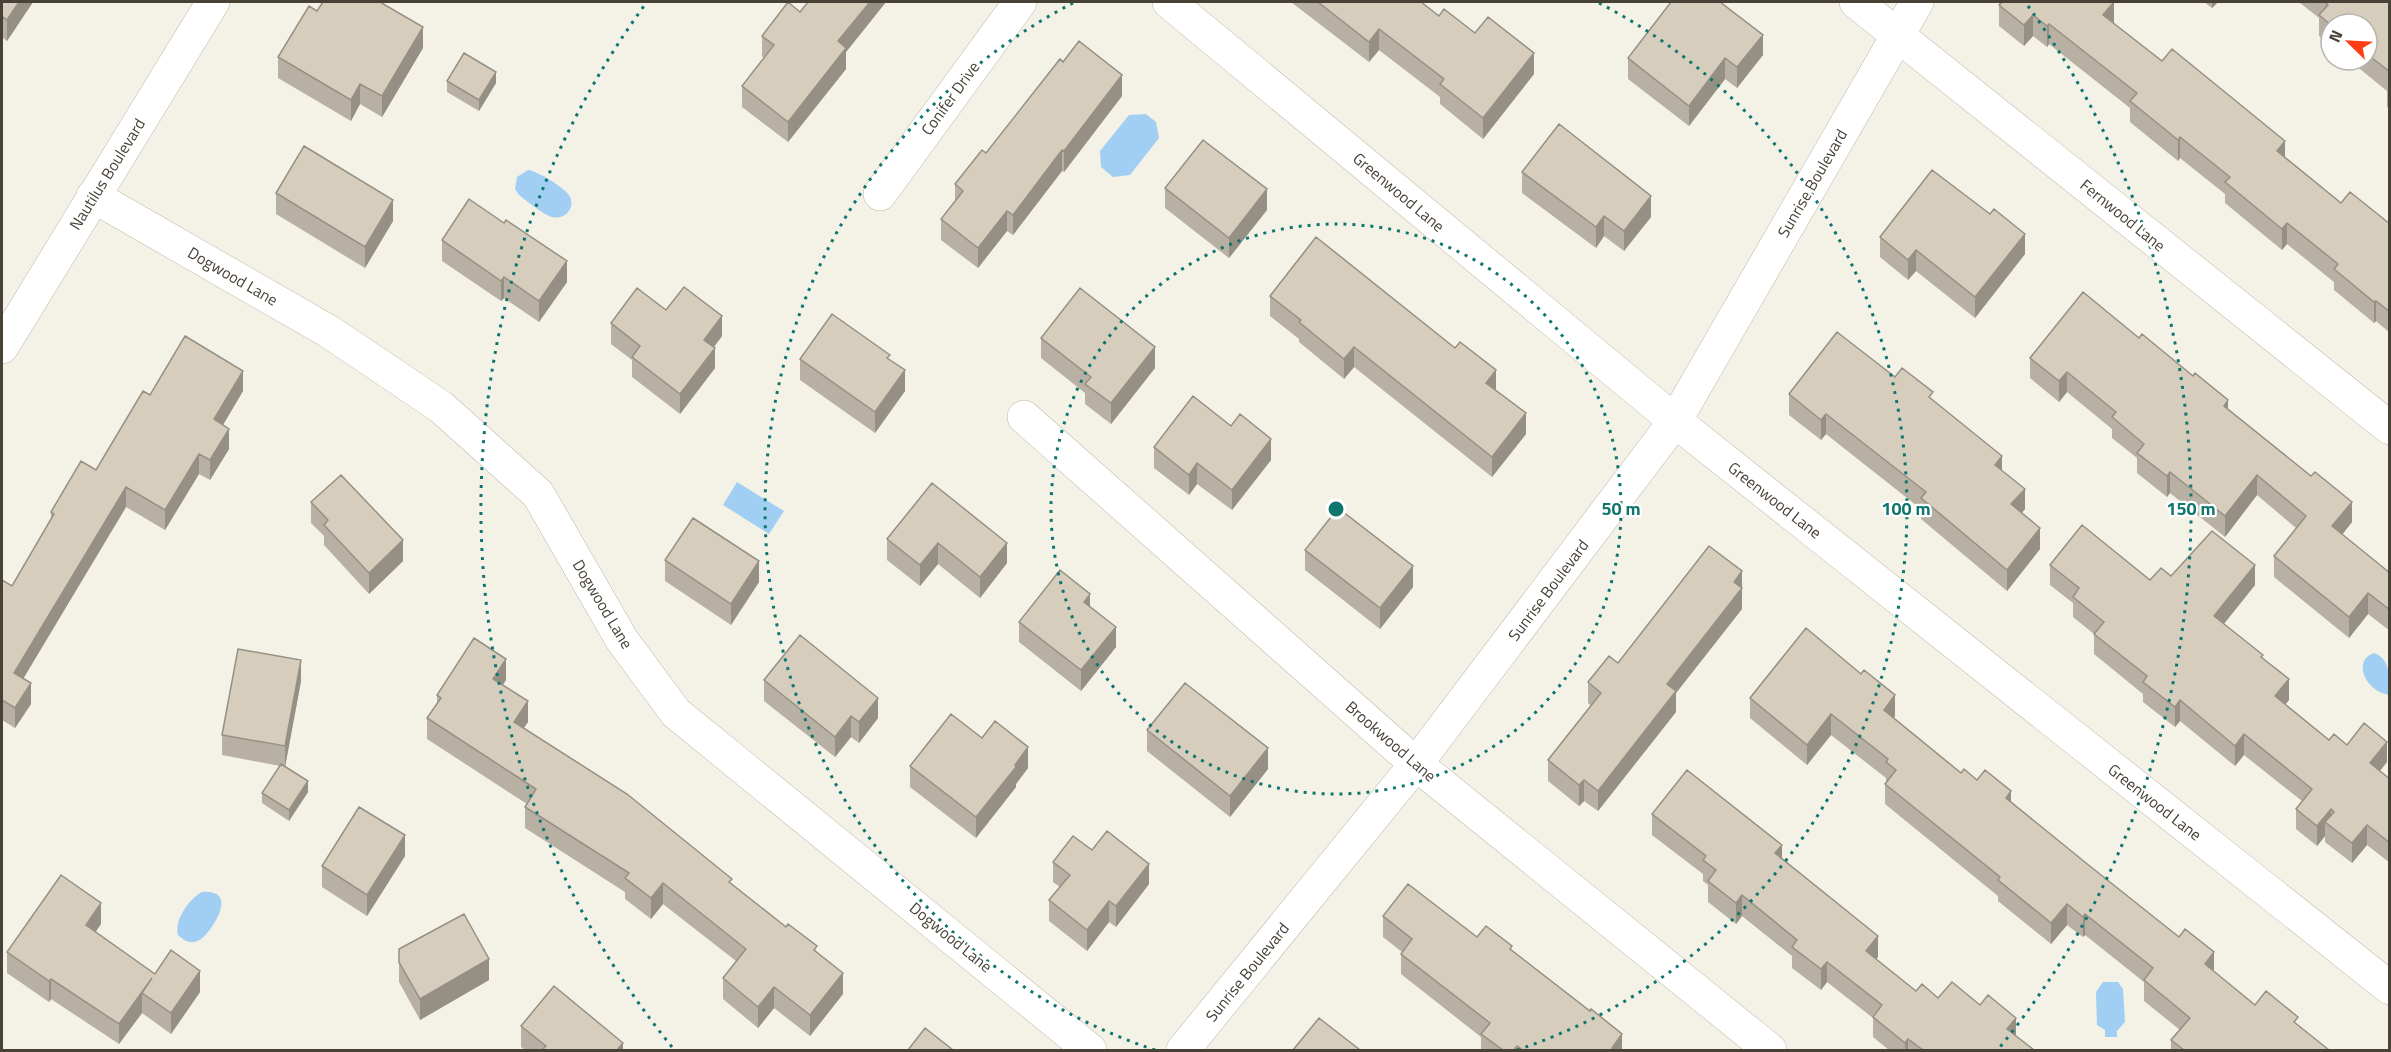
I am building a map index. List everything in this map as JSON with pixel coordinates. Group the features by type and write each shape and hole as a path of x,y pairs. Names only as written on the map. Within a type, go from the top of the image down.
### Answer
{"street":[{"name":"Nautilus Boulevard","path":"2,347 213,2"},
{"name":"Conifer Drive","path":"880,194 1020,2"},
{"name":"Greenwood Lane","path":"1169,2 1675,421 2390,988"},
{"name":"Fernwood Lane","path":"1856,2 2390,428"},
{"name":"Sunrise Boulevard","path":"1183,1050 1416,764 1675,421 1917,2"},
{"name":"Dogwood Lane","path":"93,196 328,331 441,407 538,494 622,640 676,713 1090,1050"},
{"name":"Brookwood Lane","path":"1024,417 1416,764 1770,1050"}],"water":[{"path":"1146,114 1156,122 1159,138 1130,175 1113,177 1101,167 1100,151 1129,115"},
{"path":"528,170 551,180 567,193 571,206 567,214 559,217 549,216 519,195 515,189 517,177"},
{"path":"737,482 784,511 769,534 723,505"},
{"path":"2374,653 2384,660 2388,670 2389,695 2376,690 2364,675 2365,660"},
{"path":"202,892 217,894 221,907 217,919 206,935 198,941 189,942 178,935 178,923 188,905"},
{"path":"2103,982 2118,982 2123,989 2125,1022 2117,1031 2117,1037 2105,1037 2105,1030 2097,1025 2096,992"}],"building":[{"path":"2,2 19,2 7,20 3,17 2,20"},
{"path":"323,2 380,2 423,27 382,96 360,84 351,100 278,57 309,6 317,11"},
{"path":"788,2 800,12 808,2 870,2 838,41 846,48 788,122 742,86 774,45 762,36"},
{"path":"1318,2 1421,2 1439,16 1444,9 1475,33 1488,17 1534,53 1483,118 1440,84 1444,79 1379,29 1369,42"},
{"path":"1671,2 1720,2 1763,35 1737,67 1725,58 1689,106 1628,58"},
{"path":"2002,2 2114,2 2103,15 2162,61 2172,49 2285,141 2277,151 2341,203 2350,192 2390,224 2390,312 2376,301 2374,302 2334,269 2338,264 2287,223 2282,229 2225,182 2230,177 2180,137 2178,140 2130,101 2137,93 2049,24 2047,26 2033,15 2024,25 1999,5"},
{"path":"2325,2 2390,2 2390,72 2379,63 2379,12 2322,12 2328,5"},
{"path":"1079,41 1122,75 1013,215 1007,211 978,248 941,219 963,191 955,184 982,150 986,153 1060,59 1063,62"},
{"path":"464,53 496,72 479,100 447,81"},
{"path":"1559,124 1651,196 1624,231 1604,216 1596,227 1522,172"},
{"path":"1203,140 1267,189 1229,238 1165,188"},
{"path":"304,146 393,200 365,247 276,193"},
{"path":"1932,170 1990,214 1994,209 2025,234 1975,297 1916,250 1908,260 1880,237"},
{"path":"469,199 504,223 506,220 567,261 539,301 504,277 501,281 442,240"},
{"path":"1316,237 1455,348 1460,342 1496,370 1486,383 1526,413 1492,457 1354,347 1344,359 1299,322 1301,320 1270,296"},
{"path":"684,287 722,316 704,340 715,348 680,394 632,357 640,346 611,323 637,288 666,310"},
{"path":"1080,288 1155,347 1111,403 1085,384 1091,377 1041,338"},
{"path":"2083,292 2139,338 2142,334 2193,376 2195,373 2228,400 2224,406 2311,476 2315,472 2352,502 2332,526 2390,573 2390,610 2368,593 2349,617 2274,556 2306,516 2257,475 2225,516 2170,472 2167,476 2137,453 2144,444 2112,417 2116,412 2067,372 2059,381 2030,358"},
{"path":"832,314 890,355 887,358 905,370 875,412 800,359"},
{"path":"1837,332 1895,377 1902,368 1933,392 1929,397 2002,456 1995,465 2025,489 2011,504 2040,528 2007,570 1921,498 1926,492 1826,414 1821,420 1789,394"},
{"path":"185,336 243,371 214,419 229,429 210,460 199,454 165,510 126,487 14,673 31,683 15,708 2,700 2,580 12,586 54,514 51,512 81,461 96,470 143,391 150,395"},
{"path":"1193,396 1231,426 1240,414 1271,439 1232,490 1197,463 1189,475 1154,447"},
{"path":"341,475 403,540 369,573 324,525 328,520 311,502"},
{"path":"932,483 1007,543 980,577 938,543 920,565 887,539"},
{"path":"1338,508 1413,566 1380,608 1305,550"},
{"path":"693,518 759,561 731,604 665,560"},
{"path":"2082,525 2150,580 2161,568 2171,576 2212,531 2255,565 2214,616 2289,679 2275,696 2329,740 2334,734 2347,745 2364,723 2387,742 2370,763 2390,779 2390,843 2367,825 2352,843 2325,822 2334,812 2331,809 2317,826 2296,809 2312,789 2244,734 2235,746 2180,700 2175,707 2143,682 2147,676 2094,634 2104,622 2073,597 2079,588 2050,565"},
{"path":"1709,546 1742,571 1734,582 1742,588 1667,684 1676,691 1598,791 1584,780 1579,785 1548,760 1601,693 1588,682 1609,656 1618,663"},
{"path":"1060,570 1090,594 1084,602 1116,627 1081,670 1019,622"},
{"path":"1806,628 1861,674 1864,670 1895,695 1884,710 1961,773 1964,769 1977,780 1985,770 2011,791 2006,798 2179,937 2185,929 2214,952 2205,964 2255,1005 2266,991 2298,1017 2294,1022 2329,1050 2184,1050 2171,1040 2190,1018 2144,980 2153,968 2085,914 2083,917 2067,904 2051,923 1998,880 2000,877 1885,784 1896,770 1886,762 1888,759 1831,714 1807,745 1750,698"},
{"path":"800,635 878,698 859,722 851,716 835,737 764,680"},
{"path":"474,638 506,659 493,679 528,701 514,722 627,794 732,879 729,882 786,927 788,924 817,946 814,950 843,973 810,1015 774,987 758,1007 723,978 746,949 663,883 651,898 625,878 629,873 525,807 536,789 427,718 441,698 437,695"},
{"path":"238,649 301,660 285,746 222,735"},
{"path":"1185,683 1268,748 1230,796 1147,730"},
{"path":"951,714 982,738 995,721 1028,747 1015,765 1016,767 976,817 910,766"},
{"path":"281,764 308,781 289,810 262,793"},
{"path":"1687,770 1782,845 1775,853 1878,936 1866,951 1916,991 1922,984 1938,998 1952,982 1980,1005 1988,995 2016,1018 2007,1029 2034,1050 1923,1050 1908,1039 1905,1043 1873,1017 1882,1005 1827,962 1821,969 1792,947 1797,940 1742,895 1736,903 1708,881 1716,870 1703,860 1706,856 1652,814"},
{"path":"359,807 405,835 367,895 322,866"},
{"path":"1107,831 1149,864 1116,906 1109,901 1087,930 1049,900 1070,875 1053,862 1073,836 1092,850"},
{"path":"61,875 101,903 86,925 155,974 171,950 200,971 171,1013 142,993 152,978 119,1024 7,952"},
{"path":"1408,884 1477,937 1486,926 1512,946 1510,949 1590,1011 1591,1009 1622,1034 1612,1048 1615,1050 1523,1050 1517,1046 1514,1050 1503,1050 1481,1034 1490,1023 1401,954 1412,939 1383,916"},
{"path":"464,914 489,959 420,999 399,962 399,949"},
{"path":"554,986 623,1043 617,1050 542,1050 546,1046 521,1026"},
{"path":"1319,1018 1360,1050 1293,1050"},
{"path":"925,1028 953,1050 908,1050"}]}
